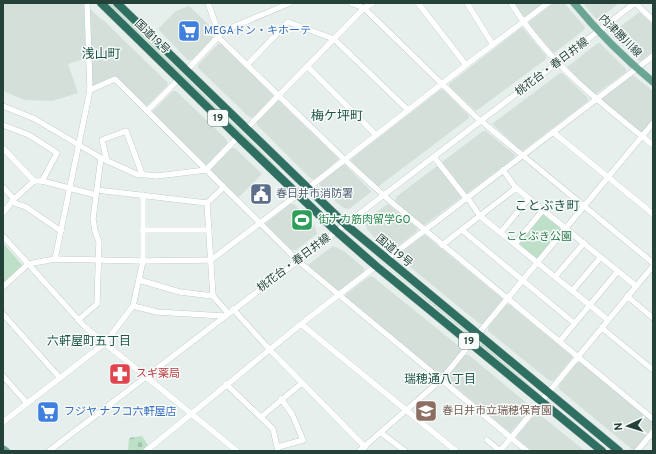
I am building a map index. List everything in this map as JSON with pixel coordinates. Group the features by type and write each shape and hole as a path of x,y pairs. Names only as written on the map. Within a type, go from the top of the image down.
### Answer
{"highway":[{"name":"国道19号","path":"101,3 297,195 336,231 376,266 602,451"},
{"name":"国道19号","path":"117,3 307,189 345,224 619,451"}],"main road":[{"name":"内津勝川線","path":"574,3 598,32 653,82"}],"street":[{"path":"55,259 90,90 87,3"},
{"path":"208,3 218,31 218,37 345,160 383,195 653,419"},
{"path":"186,71 221,32 290,3"},
{"path":"351,3 364,5 373,3"},
{"path":"418,3 466,65"},
{"path":"467,3 493,45"},
{"path":"511,3 523,22 557,63 596,99 653,145"},
{"path":"307,189 548,3"},
{"path":"635,3 653,20"},
{"name":"桃花台・春日井線","path":"48,451 635,3"},
{"path":"246,129 364,5"},
{"path":"364,5 481,121 653,264 500,451 487,440"},
{"path":"247,65 288,22 334,38 408,110"},
{"path":"387,259 653,56"},
{"path":"307,66 376,135"},
{"path":"90,90 115,79 297,260 527,451"},
{"path":"146,111 179,79"},
{"path":"3,106 35,119 104,160 136,174 157,176 206,170 238,137"},
{"path":"478,334 653,123"},
{"path":"3,125 29,135 57,153 42,181"},
{"path":"78,320 97,304 99,242 94,230 93,219 104,160 102,140 126,132 142,174"},
{"path":"553,132 653,214"},
{"path":"3,148 34,181"},
{"path":"434,157 480,216 608,320"},
{"path":"503,170 516,188 636,286"},
{"path":"3,214 13,200 34,181 42,181 70,188 97,192 143,195 207,203"},
{"path":"3,187 13,200 61,230"},
{"path":"207,203 223,188"},
{"path":"442,244 516,188"},
{"path":"3,422 104,343 133,306 143,261 143,195"},
{"path":"3,287 28,264 55,259 143,261 211,260 297,195"},
{"path":"501,232 529,198"},
{"path":"207,203 213,296 226,315"},
{"path":"515,244 543,210"},
{"path":"143,230 209,230"},
{"path":"462,230 574,323"},
{"path":"3,236 85,327 144,377 192,414 233,450"},
{"path":"555,277 584,243"},
{"path":"572,291 600,257"},
{"path":"149,450 226,384 376,266"},
{"path":"560,341 618,271"},
{"path":"139,280 180,292 213,296"},
{"path":"627,296 653,318"},
{"path":"133,306 156,312 226,315"},
{"path":"233,309 270,350 365,447"},
{"path":"3,314 60,378"},
{"path":"301,324 456,451"},
{"path":"602,328 653,370"},
{"path":"360,451 441,380 471,343"},
{"path":"3,376 27,403"},
{"path":"260,417 302,383"},
{"path":"226,384 273,429 278,449 303,440 292,414 281,399"},
{"path":"637,451 653,432"},
{"path":"381,433 405,451"}],"shaded area":[{"path":"3,3 84,3 86,58 68,64 78,93 52,101 25,100 3,91"},
{"path":"515,3 543,3 523,17"},
{"path":"554,3 564,3 585,27 584,30 554,53 529,24 529,22"},
{"path":"583,3 619,3 599,19 596,19"},
{"path":"189,6 215,31 212,36 213,39 192,60 188,60 158,29 176,11"},
{"path":"90,9 167,82 168,85 147,106 145,106 115,78 92,88"},
{"path":"640,13 653,25 653,51 641,61 638,60 612,35 612,33"},
{"path":"521,28 523,28 546,56 546,59 476,111 449,86 450,83"},
{"path":"600,43 626,69 626,72 594,95 567,67"},
{"path":"218,44 222,44 273,95 253,118 249,117 198,68 198,65"},
{"path":"562,73 588,98 588,101 524,150 521,150 492,124"},
{"path":"632,76 653,91 653,119 643,132 640,132 602,101 602,99"},
{"path":"440,90 443,90 469,116 469,118 377,186 351,161 351,159"},
{"path":"173,91 176,91 227,140 227,144 207,165 204,165 152,114 152,112"},
{"path":"276,101 279,101 339,159 315,180 310,178 257,125 256,121"},
{"path":"483,131 486,131 515,155 515,157 426,224 423,225 395,202 396,197"},
{"path":"231,148 235,148 262,174 238,198 211,171 211,169"},
{"path":"342,165 345,165 371,191 349,209 344,208 336,202 320,186 319,183"},
{"path":"290,204 294,204 309,219 315,227 317,234 296,250 292,250 265,224"},
{"path":"388,204 417,228 417,231 394,249 389,249 372,235 367,229 366,224 376,212"},
{"path":"425,235 503,299 503,301 484,324 480,324 398,257 399,254"},
{"path":"333,246 345,252 364,268 364,272 340,290 337,290 309,266 309,264"},
{"path":"370,276 461,348 461,352 442,375 439,375 345,297 346,294"},
{"path":"507,304 509,304 572,356 554,380 550,381 488,331 488,327"},
{"path":"465,355 469,355 529,405 530,410 511,432 509,432 447,380 447,377"},
{"path":"580,362 653,422 653,426 634,451 559,389 559,385 577,363"},
{"path":"535,414 539,414 585,451 532,451 517,438 517,436"}],"green space":[{"path":"108,3 110,3 279,169 278,170"},
{"name":"ことぶき公園","path":"542,215 560,228 561,231 538,258 536,258 520,245 520,243"},
{"path":"354,239 494,354 536,391"},
{"path":"3,243 23,266 3,283"},
{"path":"142,436 148,445 141,451 128,451 129,438"}],"place":[{"name":"MEGAドン・キホーテ","path":"189,31"},
{"name":"春日井市消防署","path":"261,194"},
{"name":"街ナカ筋肉留学GO","path":"302,220"},
{"name":"スギ薬局","path":"120,374"},
{"name":"春日井市立瑞穂保育園","path":"426,411"},
{"name":"フジヤ ナフコ六軒屋店","path":"48,412"}],"district":[{"name":"浅山町","path":"101,55"},
{"name":"梅ケ坪町","path":"337,117"},
{"name":"ことぶき町","path":"547,207"},
{"name":"六軒屋町五丁目","path":"89,342"},
{"name":"瑞穂通八丁目","path":"440,380"}]}
